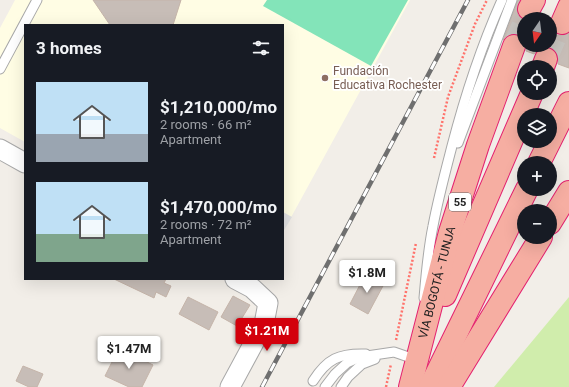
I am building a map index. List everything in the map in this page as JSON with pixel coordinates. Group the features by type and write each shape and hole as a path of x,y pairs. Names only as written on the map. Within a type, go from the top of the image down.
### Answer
{"highway":[{"name":"VÍA BOGOTÁ - TUNJA","path":"410,387 453,225 478,145 514,46"},
{"name":"VÍA BOGOTÁ - TUNJA","path":"417,361 529,100"},
{"path":"542,156 569,103"},
{"path":"557,212 569,192"},
{"path":"430,387 523,196"},
{"path":"449,387 538,244"}],"street":[{"path":"0,149 24,162"},
{"path":"230,387 264,324 268,303 252,288 237,280"}],"lane":[{"path":"24,24 37,0"},
{"path":"325,387 335,374 348,363 360,357 394,352 417,361 427,265 441,189 463,103 494,16 502,0"},
{"path":"441,189 525,3"},
{"path":"0,69 24,24"},
{"path":"313,381 321,369 335,357 351,353 383,354"},
{"path":"341,387 348,377 362,364 383,354"}],"shaded area":[{"name":"Fundación Educativa Rochester","path":"15,0 410,0 284,230 284,24 24,24 24,141 0,128 0,28"},
{"path":"284,213 292,217 284,230"}],"green space":[{"path":"267,0 408,0 371,66 263,6"},
{"path":"569,297 569,387 494,387"}],"building":[{"path":"93,0 181,0 173,24 109,24"},
{"path":"518,0 520,0 517,9 517,34 506,36 503,40"},
{"path":"569,33 569,68 558,64 558,57 556,52 557,52 557,35"},
{"path":"365,275 384,284 368,314 350,304"},
{"path":"116,280 166,280 164,283 171,286 166,297 156,292 154,298"},
{"path":"233,296 250,305 237,326 221,317"},
{"path":"188,297 218,312 209,330 179,314"},
{"path":"119,348 153,365 142,387 129,387 105,376"},
{"path":"23,366 43,374 37,387 29,387 16,381"}],"tunnel":[{"path":"546,59 562,23"},
{"path":"514,46 517,39"}],"railway":[{"path":"262,387 468,0"}],"place":[{"name":"Fundación Educativa Rochester","path":"325,78"}]}
